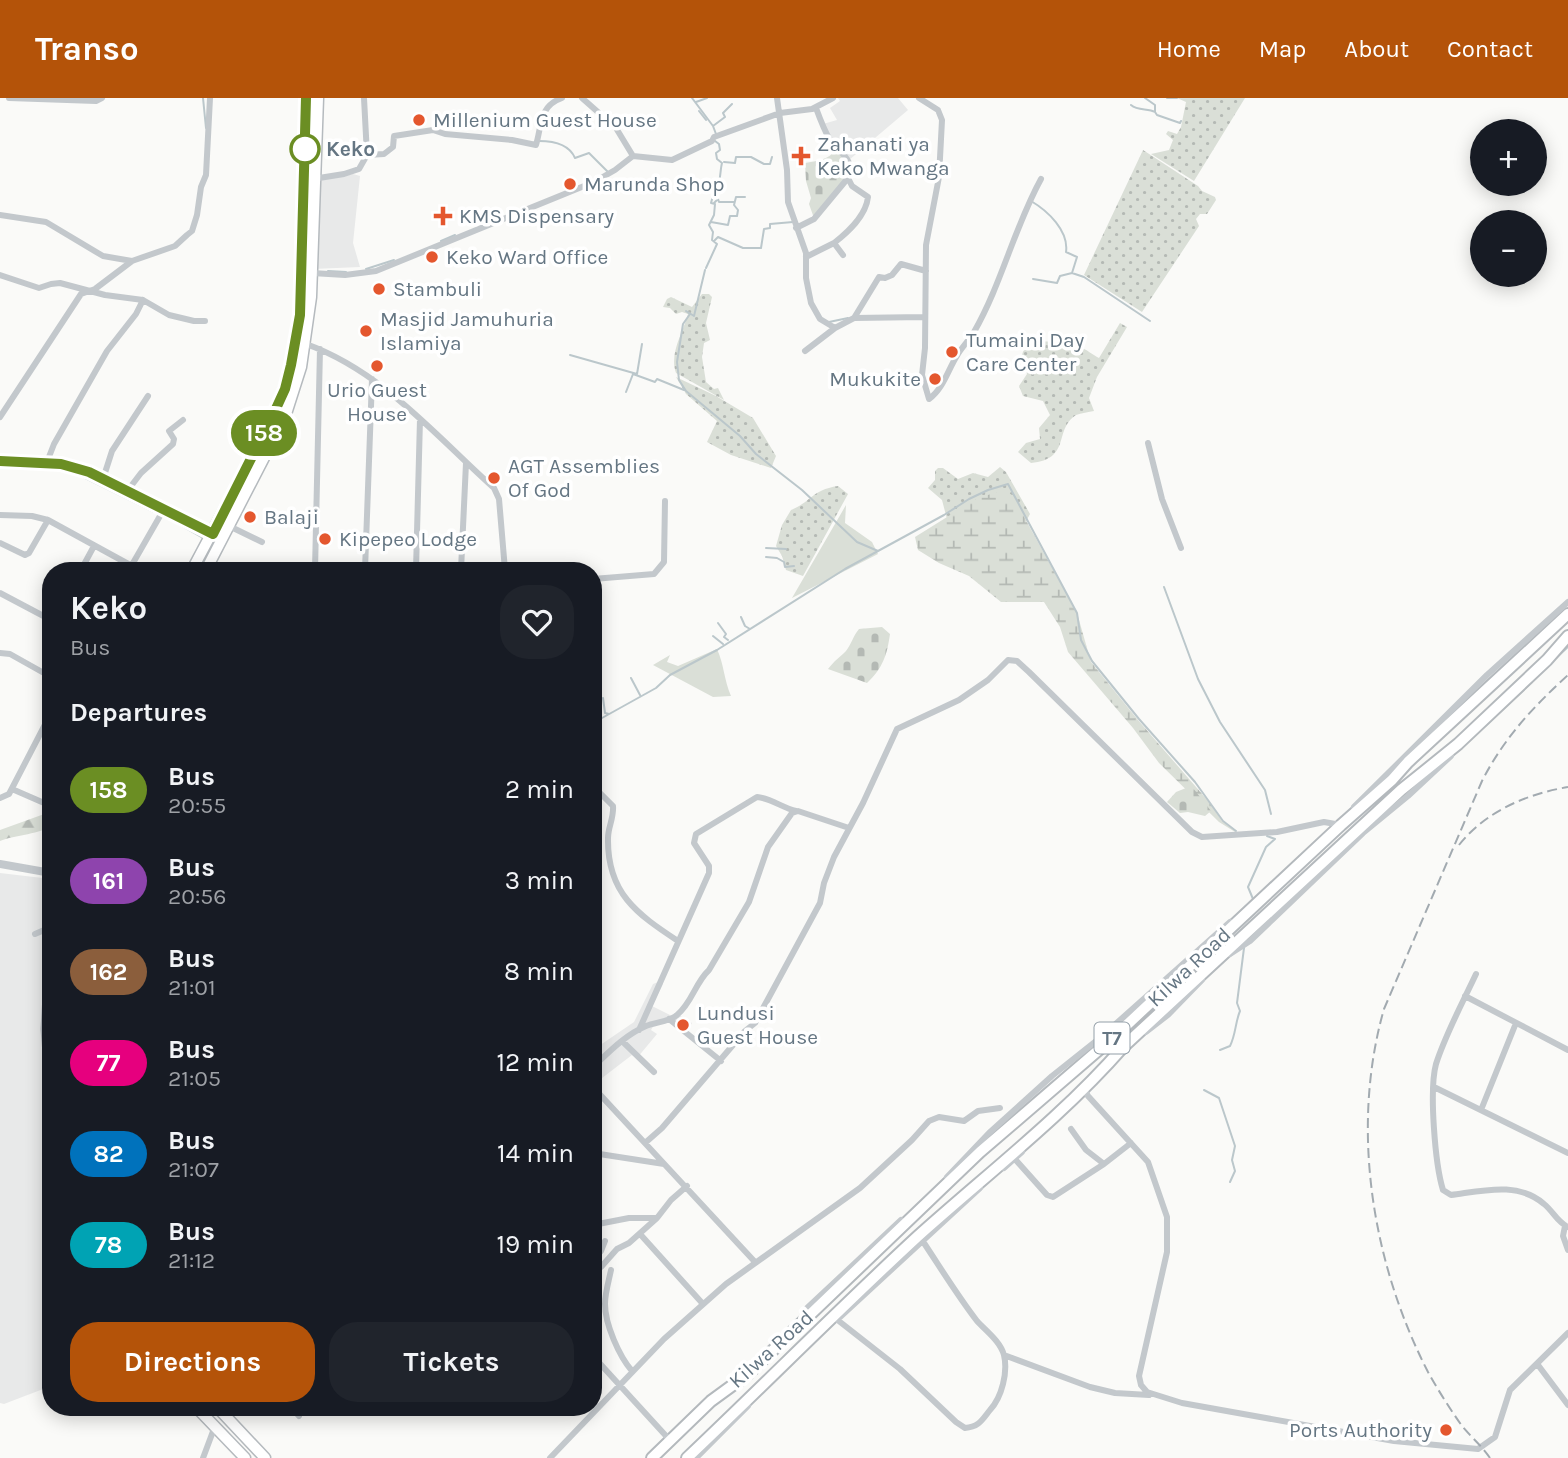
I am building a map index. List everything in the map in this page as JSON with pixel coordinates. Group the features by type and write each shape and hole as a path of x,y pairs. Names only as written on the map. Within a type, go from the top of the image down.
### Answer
{"highway":[{"name":"Kilwa Road","path":"652,1458 711,1401 748,1374 980,1152 1116,1035 1339,824 1392,780 1408,762 1568,614"},
{"name":"Kilwa Road","path":"687,1458 921,1238 1085,1090 1124,1046 1269,918 1401,790 1458,744 1547,660 1568,636"}],"main road":[{"path":"208,562 285,389 291,365 300,315 306,98"},
{"path":"198,562 229,526 285,417 294,393 306,344 312,273 318,98"},
{"path":"205,1416 245,1458"},
{"path":"225,1416 265,1458"}],"street":[{"path":"9,98 96,101 102,98"},
{"path":"0,215 46,222 103,256 122,263 175,246 192,231 206,175 210,98"},
{"path":"319,178 358,170 367,155 364,98"},
{"path":"367,155 384,153 393,147 394,136 433,130 445,134 536,145 542,114 550,104 562,98"},
{"path":"582,98 616,128 633,156"},
{"path":"777,98 789,202 806,257 806,278 811,303 820,319 835,328"},
{"path":"312,273 345,275 376,271 594,182 633,156 672,160 712,141 715,136 780,113 816,108 834,98"},
{"path":"919,98 938,110 942,120 939,177 927,236 925,367 922,375 929,399 936,394 985,311 1026,206 1041,179"},
{"path":"796,228 814,219 848,178 851,170 849,161 830,141 816,108"},
{"path":"806,257 834,243 852,227 868,202 868,197 852,186 848,178"},
{"path":"834,243 843,255"},
{"path":"0,417 29,377 75,302 87,291 95,289 115,275 122,263"},
{"path":"854,318 878,276 886,278 892,275 901,264 926,271"},
{"path":"0,275 39,288 60,284 143,300 169,315 205,321"},
{"path":"47,462 54,444 107,352 136,314 143,300"},
{"path":"805,351 835,328 854,318 924,317"},
{"path":"306,344 347,362 372,379 420,419 494,488 499,499 504,562"},
{"path":"315,562 320,349"},
{"path":"365,562 372,379"},
{"path":"103,479 113,451 148,396"},
{"path":"0,398 12,398"},
{"path":"416,562 420,419"},
{"path":"128,490 141,473 167,451 174,440 169,431 183,420"},
{"path":"1148,443 1162,499 1181,548"},
{"path":"0,461 47,462 70,466 128,490 218,536"},
{"path":"461,562 466,463"},
{"path":"602,578 654,574 659,570 664,562 665,501"},
{"path":"133,562 164,509"},
{"path":"0,515 32,516 48,520 120,562"},
{"path":"0,543 25,555 29,553 48,520"},
{"path":"229,526 262,542"},
{"path":"85,562 94,546"},
{"path":"0,593 42,615"},
{"path":"645,1143 662,1128 764,1010 820,903 828,870 897,730 959,700 989,680 1010,660 1017,661 1029,671 1192,832 1211,838 1277,832 1310,825 1339,824 1487,675 1568,602"},
{"path":"1269,918 1408,796 1568,643"},
{"path":"0,653 10,654 42,672"},
{"path":"0,798 9,794 42,731"},
{"path":"12,789 42,802"},
{"path":"602,795 613,806 608,840 609,856 619,890 639,914 678,941"},
{"path":"639,1030 709,873 709,866 694,844 696,834 757,797 849,828"},
{"path":"602,1059 639,1030 676,1016 685,1006 749,902 768,847 796,811"},
{"path":"0,864 42,871"},
{"path":"35,934 42,931"},
{"path":"1476,974 1455,1015 1436,1065 1435,1136 1441,1185 1446,1193 1451,1195 1494,1189 1525,1193 1544,1204 1567,1226 1564,1243 1568,1250"},
{"path":"1465,996 1568,1051"},
{"path":"669,1019 721,1061"},
{"path":"1481,1110 1516,1023"},
{"path":"622,1041 654,1072"},
{"path":"1434,1087 1568,1153"},
{"path":"1085,1090 1148,1162 1167,1217 1167,1252 1139,1376 1141,1385 1147,1392 1206,1407 1395,1441 1478,1449 1495,1437 1510,1390 1568,1333"},
{"path":"602,1097 755,1262"},
{"path":"602,1403 704,1304 755,1262 860,1188 934,1118 964,1121 978,1111 999,1108"},
{"path":"1072,1129 1086,1150 1104,1164"},
{"path":"1013,1157 1051,1197 1104,1164 1130,1143"},
{"path":"602,1154 665,1165"},
{"path":"602,1265 617,1249 657,1219 671,1200 687,1186"},
{"path":"602,1224 629,1218 657,1219"},
{"path":"640,1234 704,1304"},
{"path":"696,1458 835,1318 900,1369 956,1422 965,1428 979,1425 998,1403 1005,1376 1004,1355 1001,1347 956,1293 921,1238"},
{"path":"602,1248 605,1241"},
{"path":"611,1270 605,1301 606,1314 621,1356 632,1371"},
{"path":"1004,1355 1090,1387 1115,1393 1160,1396"},
{"path":"1538,1365 1568,1405"},
{"path":"602,1366 671,1440 645,1458"},
{"path":"550,1458 590,1416"},
{"path":"203,1458 215,1426"}],"shaded area":[{"path":"838,98 898,98 908,110 849,160 829,136 823,124 837,120 830,108 840,101"},
{"path":"353,174 360,176 353,243 360,267 313,269 317,180"},
{"path":"0,873 42,878 42,1389 4,1404 0,1403"},
{"path":"653,984 663,984 652,1006 672,1016 677,1014 692,1023 686,1034 670,1020 654,1025 651,1030 657,1034 637,1058 632,1055 602,1078 602,1044 634,1022"}],"green space":[{"path":"1177,98 1245,98 1194,181 1151,154 1169,150 1173,140 1166,134 1168,131 1177,134 1181,127 1186,102"},
{"path":"836,150 842,154 850,170 815,221 809,204 811,198 805,163 826,158"},
{"path":"1143,150 1216,200 1207,214 1200,214 1196,219 1199,226 1142,312 1084,275"},
{"path":"702,294 712,297 706,323 710,340 704,343 702,357 706,382 714,389 718,388 724,400 676,373 674,366 675,351 688,314 676,314 670,308 663,307 671,297 692,307"},
{"path":"1120,323 1127,327 1097,377 1089,398 1094,411 1076,415 1069,421 1052,456 1031,463 1018,452 1026,443 1040,439 1039,428 1050,415 1043,401 1023,396 1019,386 1027,374 1022,359 1024,350 1037,342 1065,343 1080,347 1099,358"},
{"path":"676,377 753,418 776,456 771,468 731,455 707,442 717,421 686,394"},
{"path":"1000,467 1006,472 1030,514 1007,557 948,523 942,500 928,488 935,480 935,471 938,468 943,468 958,479 973,473 988,477"},
{"path":"838,486 848,494 803,576 786,570 776,546 782,525 791,510 822,490"},
{"path":"1003,490 1012,495 1077,613 1091,662 1222,821 1240,835 1219,822 1159,763 1068,652 1060,627 1044,602 1001,602 969,576 918,550 915,537 976,499"},
{"path":"846,505 845,523 872,542 878,554 792,598"},
{"path":"882,627 890,634 887,648 881,666 867,683 828,669 846,651 859,629"},
{"path":"717,649 731,696 713,697 653,665 670,655 667,662 678,666"},
{"path":"1189,783 1211,811 1205,816 1180,813 1167,802"},
{"path":"42,815 42,830 0,841 0,830"}],"waterway":[{"path":"203,98 206,128"},
{"path":"692,98 716,134"},
{"path":"696,102 707,98"},
{"path":"1145,98 1155,105 1157,115 1180,123 1181,121"},
{"path":"1167,98 1177,98"},
{"path":"713,126 725,117 723,113 732,104"},
{"path":"1131,105 1155,112"},
{"path":"699,111 706,120"},
{"path":"539,141 560,144 569,149 575,158 589,153 607,171"},
{"path":"706,268 717,244 712,240 713,232 709,225 714,215 715,204 711,203 722,163 717,159 716,153 720,150 715,141"},
{"path":"724,162 735,163 736,157 751,157 770,164 772,157"},
{"path":"736,197 745,197"},
{"path":"711,222 728,225 730,216 737,216 738,210 734,205 736,197"},
{"path":"714,203 718,199 719,202 734,202"},
{"path":"1031,201 1056,222 1064,237 1066,252 1077,257 1072,273"},
{"path":"714,241 718,237 743,248 761,248 764,229 770,228 770,224 793,222"},
{"path":"441,241 455,235"},
{"path":"366,269 394,260"},
{"path":"705,270 694,316 686,311 690,314 683,324 677,362 679,380 686,391 740,436 756,454 802,490 857,542 878,551"},
{"path":"328,271 346,272"},
{"path":"1033,279 1057,283 1060,276 1072,273 1084,277 1150,321"},
{"path":"829,322 848,318"},
{"path":"570,355 637,374 642,344"},
{"path":"626,392 633,374 655,382 657,379 684,390"},
{"path":"50,467 67,469 154,512"},
{"path":"602,718 656,688 670,675 717,650 845,569 969,499 1008,484 1077,613 1081,640 1092,661 1195,782 1223,821 1236,831"},
{"path":"166,517 203,538"},
{"path":"766,548 786,549"},
{"path":"766,557 777,558 784,562 785,567 794,566"},
{"path":"1164,587 1198,679 1220,722 1265,790 1271,814"},
{"path":"741,617 745,626 750,629"},
{"path":"718,623 728,640"},
{"path":"713,636 723,644"},
{"path":"1556,658 1568,647"},
{"path":"631,678 640,695"},
{"path":"1485,726 1532,682"},
{"path":"603,698 605,713 609,714"},
{"path":"1267,836 1275,839"},
{"path":"1253,899 1248,887 1266,847 1275,839"},
{"path":"1220,1050 1230,1046 1240,1011 1237,1003 1244,948"},
{"path":"1204,1090 1219,1098 1235,1146 1232,1160 1235,1171 1230,1182"}],"railway":[{"path":"1490,1458 1462,1426 1428,1372 1393,1286 1372,1194 1368,1147 1369,1101 1374,1054 1384,1009 1482,781 1520,724 1568,675"},
{"path":"1459,845 1482,823 1508,806 1537,794 1568,787"}],"bus line":[{"name":"158","path":"0,461 47,462 89,472 213,534 285,389 296,344 301,295 306,98"}],"place":[{"name":"Millenium Guest House","path":"419,120"},
{"name":"Keko","path":"305,149"},
{"name":"Zahanati ya Keko Mwanga","path":"801,156"},
{"name":"Marunda Shop","path":"570,184"},
{"name":"KMS Dispensary","path":"443,216"},
{"name":"Keko Ward Office","path":"432,257"},
{"name":"Stambuli","path":"379,289"},
{"name":"Masjid Jamuhuria Islamiya","path":"366,331"},
{"name":"Tumaini Day Care Center","path":"952,352"},
{"name":"Urio Guest House","path":"377,366"},
{"name":"Mukukite","path":"935,379"},
{"name":"AGT Assemblies Of God","path":"494,478"},
{"name":"Balaji","path":"250,517"},
{"name":"Kipepeo Lodge","path":"325,539"},
{"name":"Lundusi Guest House","path":"683,1025"},
{"name":"Ports Authority","path":"1446,1430"}]}
